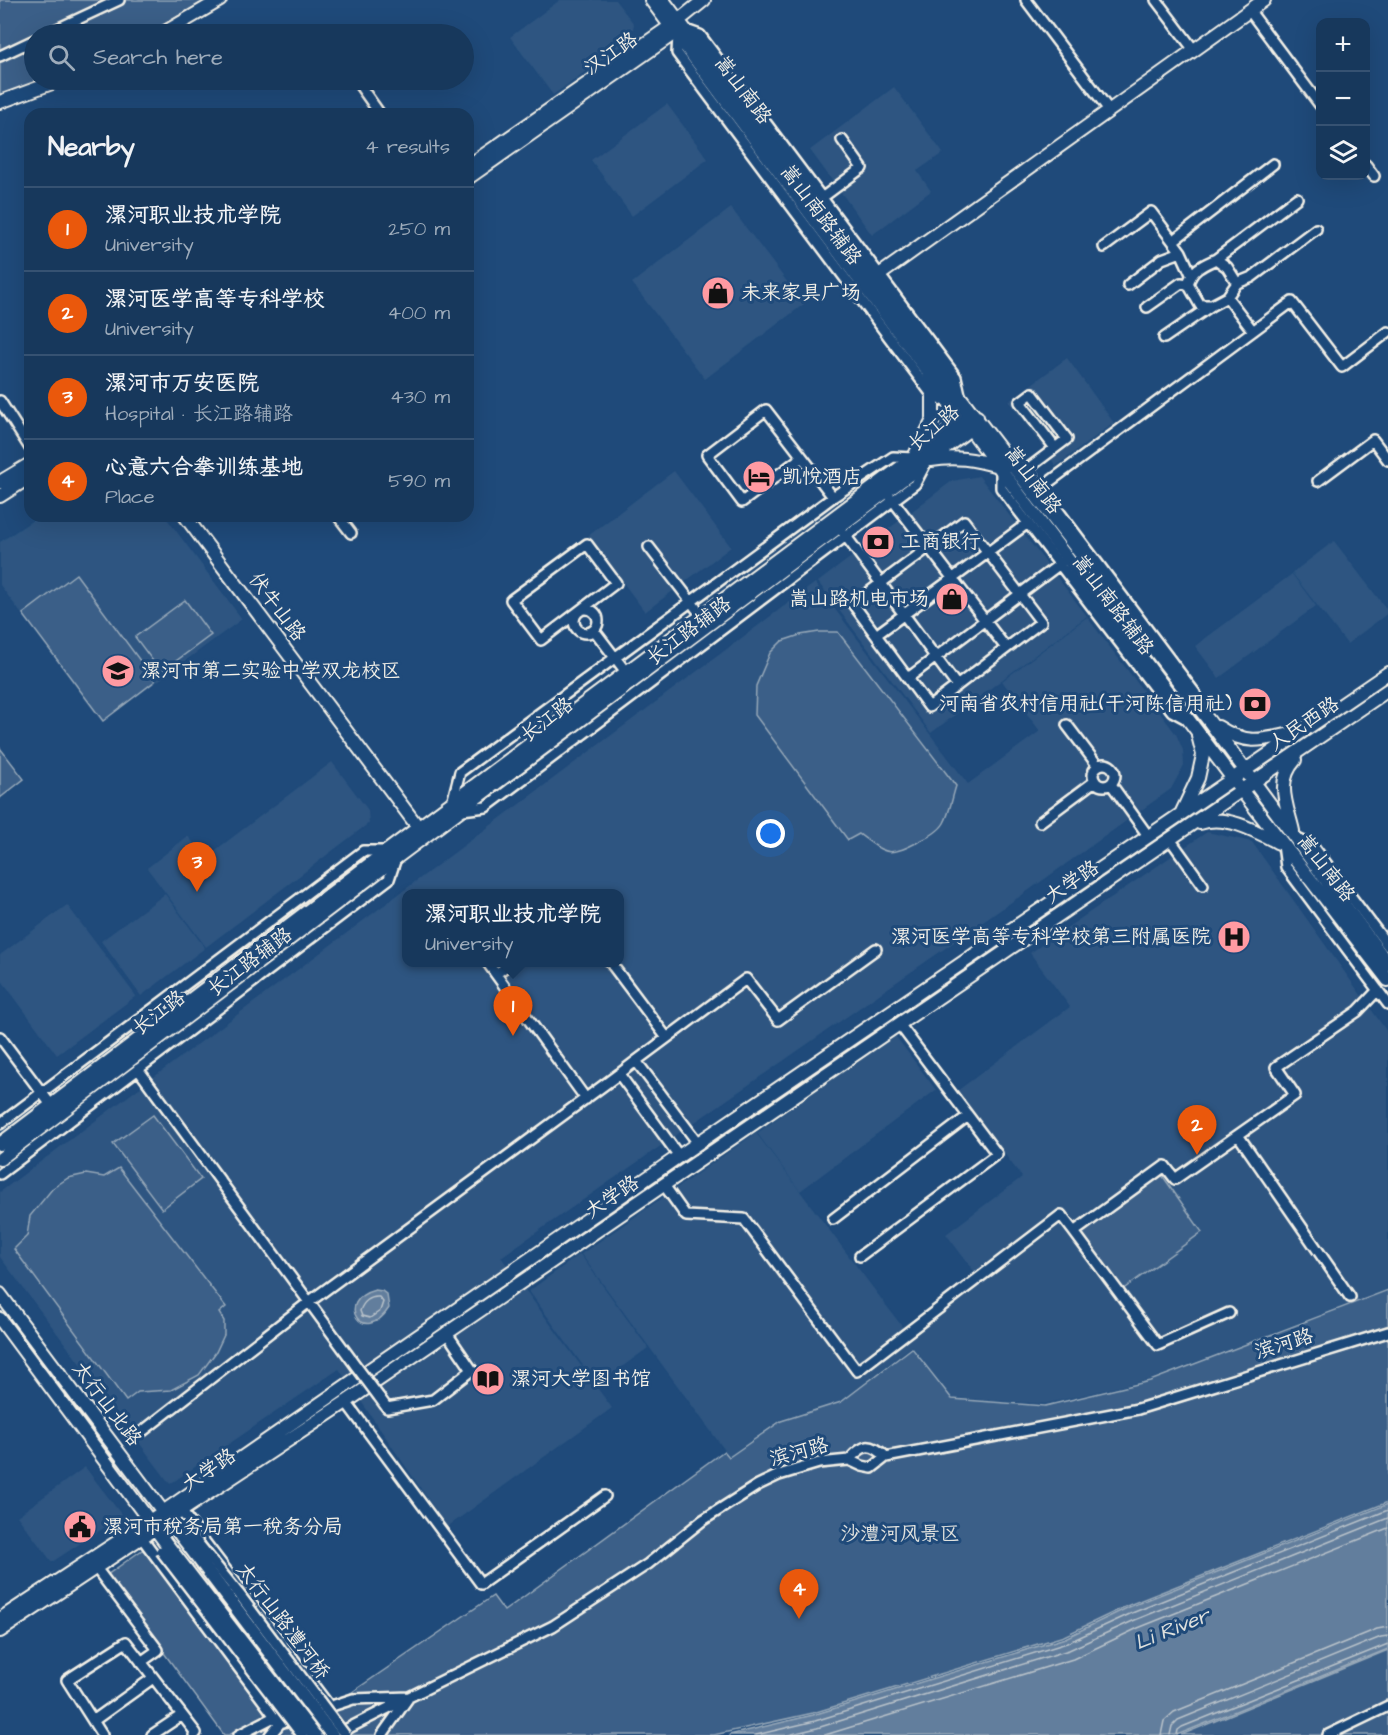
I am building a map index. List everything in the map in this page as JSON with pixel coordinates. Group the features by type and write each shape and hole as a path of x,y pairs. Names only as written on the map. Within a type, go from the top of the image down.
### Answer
{"main road":[{"path":"179,24 220,0"},
{"name":"嵩山南路","path":"651,0 677,29 815,203 872,279 970,422 1004,467 1064,561 1194,725 1242,791 1289,841 1388,964"},
{"name":"嵩山南路","path":"663,0 677,29"},
{"path":"677,29 704,0"},
{"path":"872,279 1264,0"},
{"name":"汉江路","path":"474,162 677,29"},
{"name":"汉江路","path":"474,174 677,29"},
{"path":"0,102 33,90"},
{"name":"嵩山南路","path":"872,279 881,308 928,371 956,401"},
{"path":"914,458 933,420 933,396 928,371"},
{"name":"长江路","path":"456,806 839,528 914,458 970,422"},
{"name":"长江路","path":"0,1144 422,832 626,672 702,616 889,496 970,422"},
{"path":"927,461 971,458 1004,467"},
{"name":"嵩山南路","path":"1004,467 1023,472 1246,770 1289,841 1388,980"},
{"path":"0,483 24,468"},
{"path":"0,496 24,481"},
{"name":"伏牛山路","path":"189,522 422,832"},
{"name":"人民西路","path":"1233,779 1388,673"},
{"name":"人民西路","path":"1242,791 1388,690"},
{"path":"1206,717 1231,736 1257,741 1302,732"},
{"path":"1180,816 1198,778 1203,755 1194,725"},
{"path":"1187,827 1211,819 1246,826 1289,841 1283,791 1286,770 1308,745"},
{"name":"大学路","path":"0,1619 153,1525 679,1156 1233,779"},
{"name":"大学路","path":"166,1516 182,1512 346,1402 1242,791"},
{"name":"长江路","path":"0,1159 392,854"},
{"path":"1051,903 1059,915"},
{"name":"太行山北路","path":"0,1294 166,1516 186,1535"},
{"name":"太行山北路","path":"0,1319 153,1525 165,1548"},
{"name":"大学路","path":"0,1631 142,1538 153,1525"},
{"name":"太行山路澧河桥","path":"186,1535 339,1734"},
{"path":"165,1548 314,1735"}],"street":[{"path":"67,24 119,0"},
{"path":"1026,0 1109,110"},
{"path":"1156,0 1194,50"},
{"path":"1249,10 1316,100"},
{"name":"嵩山南路辅路","path":"872,279 815,203 700,35 677,29 677,52 933,396"},
{"path":"0,56 24,45"},
{"path":"363,90 376,108"},
{"path":"815,203 862,168 842,140"},
{"path":"1173,242 1273,165"},
{"path":"1370,171 1374,176"},
{"path":"1212,305 1200,305 1188,284 1191,274 1203,264 1216,259 1297,198"},
{"path":"1104,247 1151,212 1181,252 1191,274"},
{"path":"1164,338 1227,297 1237,283 1252,277 1316,229"},
{"path":"1128,285 1162,259 1181,252"},
{"path":"1216,259 1227,267 1237,283"},
{"path":"1147,307 1181,283 1188,284"},
{"path":"1227,297 1253,331"},
{"path":"1041,488 1292,302 1342,367 1388,332"},
{"path":"879,324 881,308"},
{"path":"1023,472 1055,448 1067,439 1032,393 1020,402 1055,448"},
{"path":"933,396 956,401"},
{"path":"0,401 24,439"},
{"path":"802,458 742,502 707,455 766,410 833,497"},
{"path":"1318,481 1373,440 1388,460"},
{"name":"长江路辅路","path":"456,806 460,772 821,505 894,457 914,458"},
{"name":"嵩山南路辅路","path":"1004,467 1001,488 1028,523 1064,561"},
{"name":"嵩山南路辅路","path":"1023,472 1041,488 1196,693 1206,717"},
{"path":"889,496 1006,648"},
{"path":"821,505 957,686"},
{"path":"964,521 988,552 1041,622 930,707 853,604 964,521"},
{"path":"343,522 351,533"},
{"path":"876,635 1028,523"},
{"path":"578,612 541,640 511,600 587,544 616,583 578,612 574,619 578,630 586,633 594,630 598,624 595,613 589,609 578,612"},
{"path":"649,548 702,616"},
{"path":"908,678 1064,561"},
{"path":"594,630 626,672"},
{"path":"1067,725 1098,766"},
{"path":"1105,764 1114,770 1115,777 1111,784 1101,786 1095,781 1093,772 1098,766 1105,764"},
{"path":"1040,822 1095,781"},
{"path":"1111,784 1149,837"},
{"path":"1170,840 1203,885"},
{"path":"1388,946 1313,846 1289,841 1286,867 1388,1004"},
{"name":"长江路辅路","path":"0,1124 363,851 392,854 388,879 0,1173"},
{"path":"143,1431 309,1302 746,979 778,1020 876,949"},
{"path":"490,967 586,1099"},
{"path":"496,974 506,967"},
{"path":"613,967 667,1038"},
{"path":"1074,1232 1165,1166 1175,1179 1294,1095 1276,1067 1358,1011 1378,990"},
{"path":"860,1256 996,1154 899,1024"},
{"path":"0,1037 51,1105"},
{"path":"636,1061 698,1143"},
{"path":"138,1069 387,1408 433,1400 472,1370 446,1332"},
{"path":"619,1074 679,1156"},
{"path":"833,1219 968,1116"},
{"path":"1238,1136 1350,1297"},
{"path":"664,1185 686,1216 744,1219 857,1371 1061,1215 1158,1345 1229,1313"},
{"name":"滨河路","path":"239,1735 278,1720 328,1708 353,1699 409,1697 553,1626 648,1564 702,1520 778,1475 819,1463 849,1460 872,1468 886,1458 1138,1409 1388,1332"},
{"path":"346,1402 481,1584 605,1496"},
{"path":"849,1460 857,1451 866,1447 876,1448 886,1458"},
{"path":"182,1512 328,1708"},
{"name":"太行山路澧河桥","path":"186,1535 239,1594 328,1708 339,1734"},
{"path":"142,1538 278,1720 270,1735"},
{"path":"165,1548 302,1735"},
{"path":"96,1568 158,1650 141,1662"},
{"path":"102,1735 67,1680 126,1642 196,1733 194,1735"},
{"path":"93,1721 153,1678"},
{"path":"339,1734 409,1697"},
{"path":"382,1735 409,1697"},
{"path":"1328,1735 1388,1706"},
{"path":"152,1735 182,1715"}],"shaded area":[{"path":"560,0 615,0 634,24 631,39 553,95 510,37"},
{"path":"894,87 943,153 917,171 931,191 872,235 810,150"},
{"path":"667,104 708,159 632,216 591,160"},
{"name":"未来家具广场","path":"731,208 804,304 705,379 632,283"},
{"path":"1067,358 1114,423 1056,466 1009,401"},
{"path":"674,471 731,547 645,612 588,536"},
{"name":"嵩山路机电市场","path":"979,476 1087,616 931,733 818,582 952,481"},
{"name":"漯河市第二实验中学双龙校区","path":"30,522 169,522 242,619 102,722 0,585 0,542"},
{"path":"1334,541 1388,611 1347,644 1292,573"},
{"path":"1292,574 1316,606 1219,678 1195,646"},
{"path":"815,583 968,784 1040,731 1002,681 1087,617 1176,734 1183,750 1184,765 1171,789 501,1257 612,1408 447,1527 339,1369 170,1484 0,1257 0,1192 402,892 402,967 624,967 624,889 405,889"},
{"path":"332,762 368,810 369,823 206,947 147,868 188,836 205,858"},
{"path":"1207,832 1252,842 1388,1033 1388,1289 1149,1380 1045,1404 952,1398 912,1346 841,1401 780,1420 729,1456 581,1254 756,1133 904,1329 976,1274 946,1234 1022,1177 957,1091 1070,1007 1030,953"},
{"path":"165,894 205,948 141,996 101,941"},
{"path":"67,905 136,996 57,1055 0,978 0,955"},
{"path":"894,1034 936,1090 800,1191 757,1133"},
{"path":"580,1254 648,1348 597,1385 529,1291"},
{"path":"85,1467 121,1514 119,1518 52,1562 17,1516"}],"green space":[{"path":"0,0 207,0 165,24 24,24 24,88 0,96"},
{"path":"76,574 155,681 103,721 23,614"},
{"path":"185,600 211,635 161,672 135,637"},
{"path":"819,632 838,632 956,786 942,826 928,837 902,849 889,852 883,850 859,834 848,840 755,715 756,686 770,653 782,641"},
{"path":"0,748 24,779 0,798"},
{"path":"153,1115 201,1179 162,1209 113,1144"},
{"path":"119,1168 226,1307 219,1313 224,1321 224,1335 216,1352 199,1375 171,1390 138,1392 126,1401 14,1249 27,1236 30,1216 53,1188 68,1178 86,1174 104,1177"},
{"path":"1162,1175 1202,1232 1122,1290 1081,1234"},
{"name":"沙澧河风景区","path":"1388,1290 1388,1502 1129,1605 1064,1636 813,1713 714,1735 246,1735 266,1725 289,1726 332,1711 342,1699 493,1596 504,1611 724,1451 729,1457 781,1421 841,1402 912,1348 952,1399 1045,1406 1150,1381"},
{"path":"142,1550 147,1552 265,1713 260,1720 229,1735 224,1735 107,1575"},
{"path":"1388,1650 1388,1735 1181,1735"}],"water":[{"path":"375,1290 387,1295 389,1308 379,1319 370,1323 363,1322 357,1318 354,1311 356,1303 363,1296"},
{"name":"Li River","path":"1388,1504 1388,1649 1177,1735 729,1735 813,1715 1065,1638 1129,1607"}],"place":[{"name":"未来家具广场","path":"718,293"},
{"name":"凯悦酒店","path":"759,477"},
{"name":"工商银行","path":"878,542"},
{"name":"嵩山路机电市场","path":"952,599"},
{"name":"漯河市第二实验中学双龙校区","path":"118,671"},
{"name":"河南省农村信用社(干河陈信用社)","path":"1255,704"},
{"name":"漯河市万安医院","path":"197,892"},
{"name":"漯河医学高等专科学校第三附属医院","path":"1234,937"},
{"name":"漯河职业技术学院","path":"513,1036"},
{"name":"漯河医学高等专科学校","path":"1197,1155"},
{"name":"漯河大学图书馆","path":"488,1379"},
{"name":"漯河市税务局第一税务分局","path":"80,1527"},
{"name":"心意六合拳训练基地","path":"799,1619"}]}
